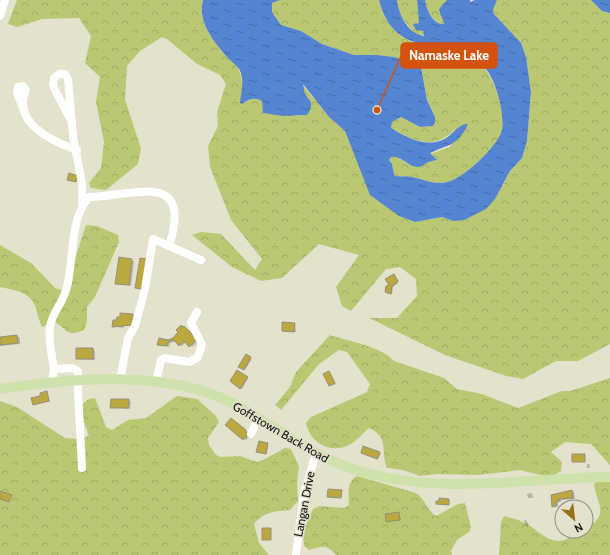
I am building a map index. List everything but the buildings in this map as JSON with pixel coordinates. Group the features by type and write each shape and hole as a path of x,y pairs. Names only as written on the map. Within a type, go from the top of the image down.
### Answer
{"main road":[{"name":"Goffstown Back Road","path":"4,388 78,380 120,380 156,382 202,390 229,402 258,418 316,454 363,472 383,477 438,484 610,477"}],"street":[{"path":"0,16 5,0"},
{"path":"52,382 54,369 50,327 54,312 65,294 75,232 82,205 82,182 72,122 68,79 65,74 59,74 54,78 53,85 72,122"},
{"path":"23,108 31,124 48,139 57,144 77,150"},
{"path":"82,205 89,197 105,197 136,191 152,191 164,196 170,201 176,216 176,224 169,246"},
{"path":"120,380 128,338 135,326 145,290 152,239 201,260"},
{"path":"156,382 161,360 164,358 190,362 196,359 199,355 201,340 191,323 197,312"},
{"path":"54,369 75,369 78,371 82,468"},
{"path":"0,395 4,388"},
{"path":"251,434 258,418"},
{"name":"Langan Drive","path":"296,555 304,493 316,454"}],"green space":[{"path":"17,0 203,0 202,16 204,23 212,37 227,57 234,63 241,75 242,104 249,100 256,99 262,101 264,113 300,116 311,102 305,94 302,84 329,117 345,131 355,156 399,216 415,222 442,217 453,221 503,185 510,171 522,158 527,141 531,92 526,57 521,43 494,14 493,10 497,0 591,0 602,11 610,13 610,344 578,361 556,361 523,379 506,376 445,355 369,318 397,318 417,296 416,279 400,267 386,269 351,311 342,306 336,287 359,255 319,244 282,278 261,281 232,267 192,235 201,232 221,234 255,270 262,259 231,220 210,167 208,146 218,126 217,112 226,84 220,75 197,64 167,39 162,37 140,51 127,66 125,99 141,149 138,164 106,190 91,188 89,183 101,168 104,142 96,102 100,77 85,63 91,36 79,18 42,19 17,27 8,24"},
{"path":"276,0 379,0 387,21 398,34 411,41 455,50 469,55 482,65 495,87 501,105 503,123 499,137 479,161 454,180 438,183 410,176 394,175 392,165 389,160 391,157 395,156 412,166 436,160 430,154 450,147 455,129 440,140 424,142 407,137 391,128 391,122 401,117 420,127 432,126 433,112 427,100 421,67 418,64 394,57 354,55 322,44 301,31 281,25 272,12 272,3"},
{"path":"397,0 417,0 419,23 416,23 425,35 418,35 406,24 399,11"},
{"path":"425,0 447,0 439,12 444,24 433,19 427,8"},
{"path":"86,225 97,226 118,235 119,242 95,297 87,307 87,322 84,330 70,333 54,322 42,327 33,301 29,297 15,290 0,287 0,245 31,263 55,288 69,292 72,285 73,265"},
{"path":"330,335 374,348 389,356 394,361 444,378 457,389 482,394 518,408 562,391 570,391 610,378 610,465 591,444 565,442 551,452 562,462 561,471 554,475 545,476 520,470 478,475 437,474 420,476 403,470 387,468 382,440 376,432 369,428 352,444 335,448 322,445 312,436 306,423 311,417 367,392 370,384 347,352 339,350 319,364 281,410 275,405 290,387 296,372"},
{"path":"177,396 197,399 216,416 219,422 208,438 209,445 216,455 221,457 240,456 257,462 285,448 291,449 299,467 297,481 298,501 290,510 265,515 254,524 259,543 269,555 0,555 0,401 17,407 65,438 78,439 89,436 78,407 89,399 95,398 106,427 112,430 128,420 146,418"},
{"path":"357,476 416,493 422,498 430,511 436,516 458,504 465,503 471,527 469,532 457,540 451,551 452,555 336,555 330,549 324,547 309,550 304,546 303,532 313,509 319,506 344,508 349,505 350,485 353,479"},
{"path":"601,481 610,482 610,555 499,555 501,522 504,516 523,522 549,539 555,541 567,539 594,539 594,523 599,516 600,506 594,483"}],"water":[{"path":"203,0 280,0 272,3 272,12 281,25 301,31 322,44 354,55 394,57 418,64 421,67 427,100 435,117 435,122 433,126 420,127 401,117 392,122 391,128 412,139 435,142 443,140 460,126 468,124 461,137 448,146 430,153 437,160 418,167 395,157 391,157 389,160 392,164 394,175 410,176 442,183 454,180 462,175 487,153 499,137 503,124 499,98 490,74 486,69 472,58 457,52 411,41 398,33 387,20 379,0 397,0 400,12 405,22 413,31 424,36 423,31 416,30 413,24 419,23 417,0 425,0 427,8 433,19 436,22 444,24 439,10 447,0 470,0 470,2 475,0 497,0 493,10 494,14 521,43 526,57 531,92 527,141 522,158 510,171 495,199 486,209 464,220 453,221 442,217 415,222 399,216 370,195 345,131 329,117 303,84 305,94 311,102 311,108 307,115 283,116 263,113 262,101 256,99 249,100 242,104 240,103 242,86 241,73 217,45 208,31 202,16"},
{"path":"591,0 610,0 610,13 602,11"}],"place":[{"name":"Namaske Lake","path":"377,110"}]}
